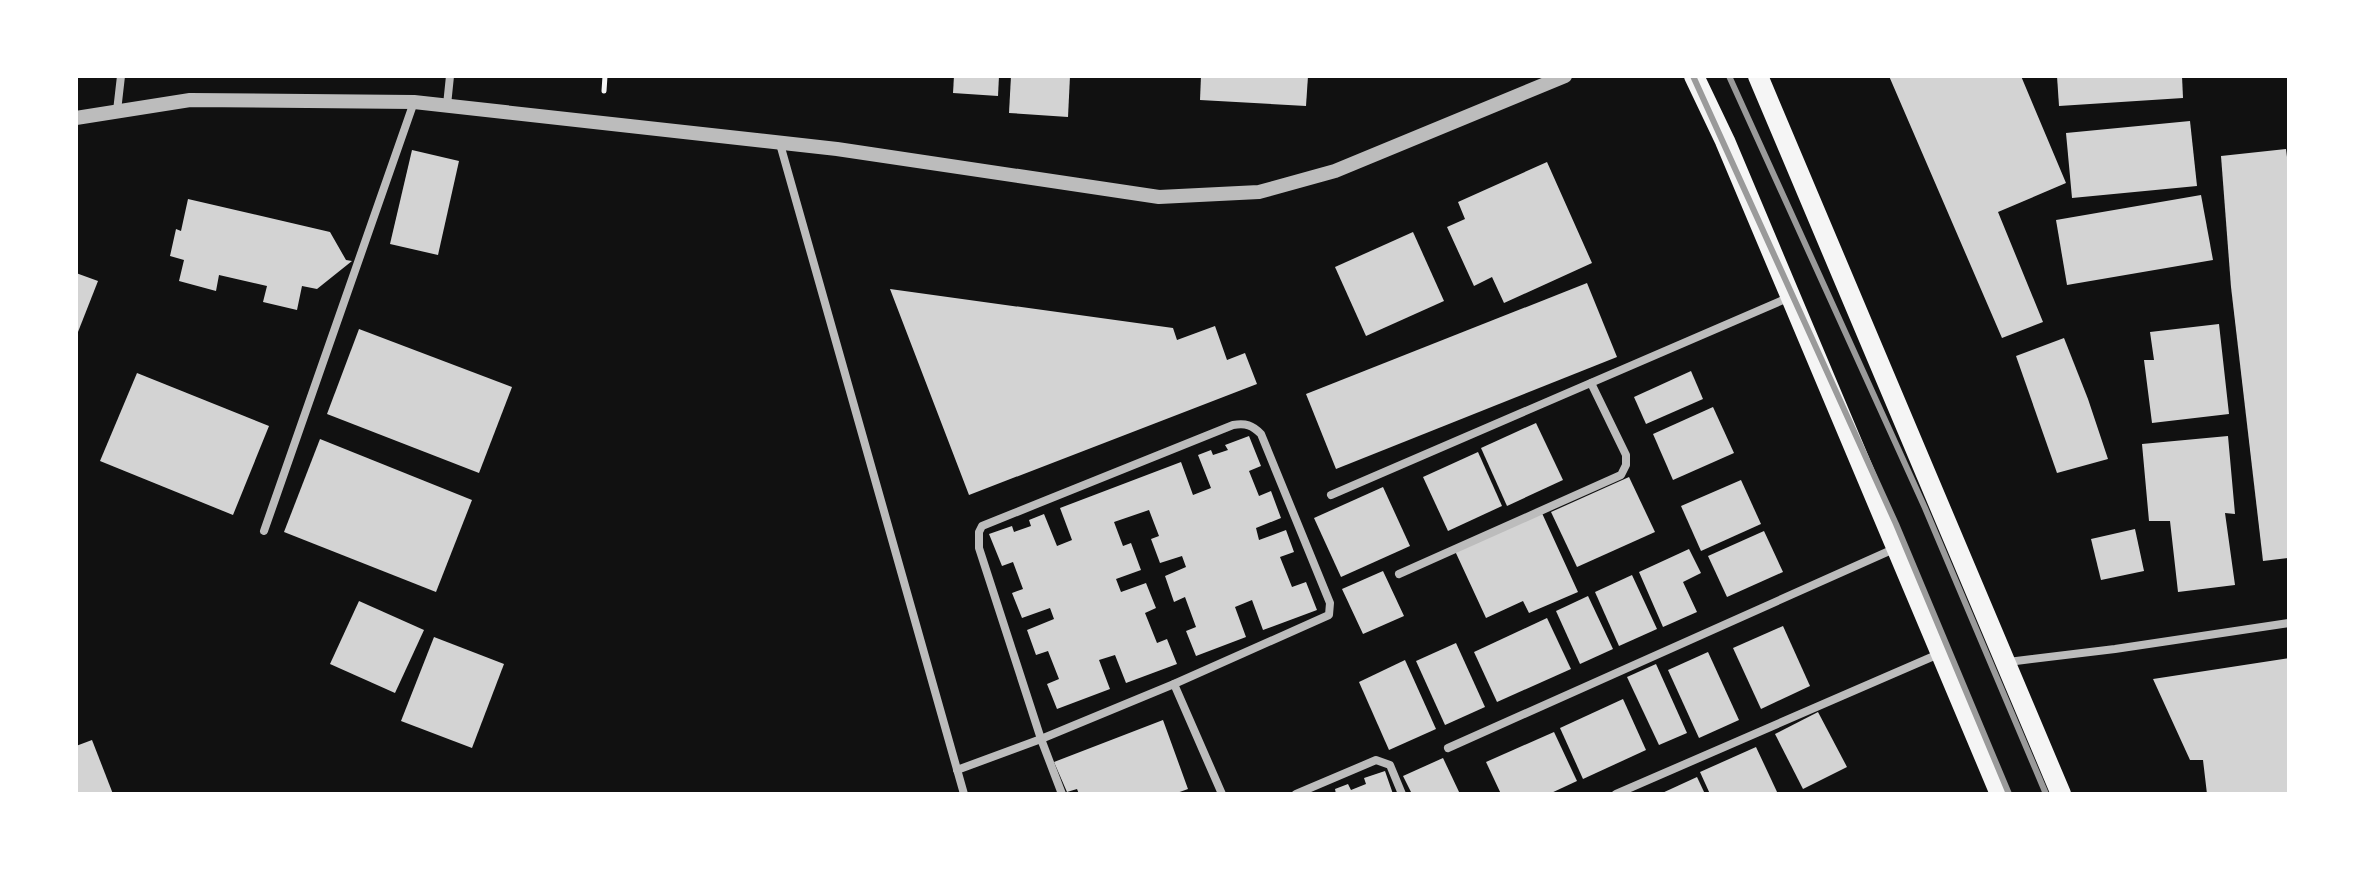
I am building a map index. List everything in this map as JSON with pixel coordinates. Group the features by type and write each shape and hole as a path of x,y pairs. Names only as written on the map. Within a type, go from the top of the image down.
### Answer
{"main road":[{"path":"1694,76 1725,141 2000,794"},
{"path":"1758,76 2061,794"}],"street":[{"path":"117,111 121,76"},
{"path":"447,105 450,76"},
{"path":"76,118 190,100 414,102 837,149 1159,197 1259,192 1335,171 1565,76"},
{"path":"264,531 414,102"},
{"path":"780,144 964,794"},
{"path":"1331,495 1791,297"},
{"path":"1399,574 1621,475 1626,465 1626,455 1591,383"},
{"path":"957,770 1041,739 1174,684 1329,615 1330,603 1261,434 1253,426 1233,425 982,526 979,548 1041,739 1062,794"},
{"path":"1448,748 1896,547"},
{"path":"2006,662 2289,623"},
{"path":"1616,794 1941,653"},
{"path":"1174,684 1222,794"},
{"path":"1296,794 1376,760 1390,765 1402,794"}],"building":[{"path":"954,76 999,76 998,96 953,93"},
{"path":"1011,76 1070,76 1068,117 1009,113"},
{"path":"1201,76 1308,76 1306,106 1200,100"},
{"path":"1889,76 2021,76 2066,183 1998,212 2043,322 2002,338"},
{"path":"2057,76 2182,76 2183,98 2059,106"},
{"path":"2190,121 2197,186 2072,198 2066,133"},
{"path":"2286,149 2289,173 2289,558 2263,561 2231,287 2221,156"},
{"path":"412,150 459,161 438,255 390,244"},
{"path":"1547,162 1592,263 1504,303 1492,277 1474,286 1447,227 1465,219 1458,202"},
{"path":"2201,195 2213,260 2067,285 2056,220"},
{"path":"188,199 330,232 346,260 352,261 317,289 302,286 297,310 263,302 267,286 219,275 216,291 179,281 184,260 170,256 176,229 181,231"},
{"path":"1413,232 1444,301 1366,336 1335,267"},
{"path":"76,273 98,281 76,337"},
{"path":"1587,283 1617,357 1336,469 1306,394"},
{"path":"890,289 1173,328 1177,340 1215,326 1227,360 1245,353 1257,384 969,495"},
{"path":"2219,324 2229,414 2152,423 2144,360 2154,360 2150,332"},
{"path":"359,329 512,387 479,473 327,414"},
{"path":"2064,338 2108,459 2057,473 2016,356"},
{"path":"1691,371 1703,399 1646,424 1634,397"},
{"path":"137,373 269,426 233,515 100,461"},
{"path":"1713,407 1734,453 1673,480 1653,434"},
{"path":"1536,423 1563,480 1507,506 1481,448"},
{"path":"1249,436 1261,466 1249,471 1259,496 1271,491 1281,518 1256,528 1259,540 1286,530 1294,552 1280,557 1292,587 1306,582 1317,610 1263,630 1252,600 1235,607 1246,637 1196,656 1186,631 1196,627 1185,597 1174,602 1165,576 1186,567 1182,556 1160,563 1151,539 1159,536 1149,510 1114,522 1123,546 1131,543 1141,570 1116,579 1121,592 1146,583 1156,608 1145,613 1157,643 1167,639 1177,664 1126,683 1115,655 1099,660 1110,689 1057,709 1047,684 1059,679 1048,651 1036,655 1027,630 1054,619 1050,608 1022,618 1012,593 1023,589 1013,562 1002,566 989,534 1012,526 1014,532 1031,526 1029,520 1044,514 1057,546 1072,540 1060,508 1181,462 1193,495 1211,488 1198,455 1211,450 1213,455 1228,450 1225,445"},
{"path":"2228,436 2235,514 2225,513 2235,585 2178,592 2170,521 2149,521 2142,444"},
{"path":"320,439 472,500 436,592 284,532"},
{"path":"1478,452 1502,506 1448,531 1423,477"},
{"path":"1629,477 1655,532 1577,567 1551,512"},
{"path":"1741,480 1761,524 1701,551 1681,506"},
{"path":"1383,487 1410,546 1341,577 1314,518"},
{"path":"1541,511 1578,592 1529,613 1523,601 1486,618 1455,551"},
{"path":"2135,529 2144,571 2101,580 2091,539"},
{"path":"1764,531 1783,572 1727,597 1708,556"},
{"path":"1689,549 1701,573 1683,582 1697,612 1663,627 1639,572"},
{"path":"1383,571 1404,616 1363,634 1342,589"},
{"path":"1632,575 1657,629 1619,646 1595,592"},
{"path":"1588,596 1613,649 1580,664 1556,611"},
{"path":"359,601 424,630 395,693 330,664"},
{"path":"1547,618 1571,669 1497,702 1474,652"},
{"path":"1783,626 1810,686 1761,709 1733,648"},
{"path":"434,637 504,664 472,748 401,721"},
{"path":"1456,643 1485,707 1445,725 1416,661"},
{"path":"1708,652 1739,720 1699,738 1668,670"},
{"path":"2289,658 2289,794 2207,794 2203,760 2190,760 2153,679"},
{"path":"1405,660 1436,729 1389,750 1359,682"},
{"path":"1656,664 1687,733 1659,745 1627,677"},
{"path":"1623,699 1646,750 1583,779 1560,728"},
{"path":"1818,712 1847,767 1803,789 1775,734"},
{"path":"1163,720 1188,789 1174,794 1079,794 1077,789 1067,792 1054,762"},
{"path":"1554,732 1577,781 1549,794 1501,794 1486,762"},
{"path":"92,740 113,794 76,794 76,746"},
{"path":"1756,747 1778,794 1710,794 1700,772"},
{"path":"1443,758 1460,794 1412,794 1403,776"},
{"path":"1385,771 1393,794 1336,794 1335,789 1348,784 1351,790 1366,784 1364,778"},
{"path":"1697,777 1705,794 1660,794"}],"railway":[{"path":"1693,76 1896,524 2009,794"},
{"path":"1729,76 1925,508 2046,794"}]}
